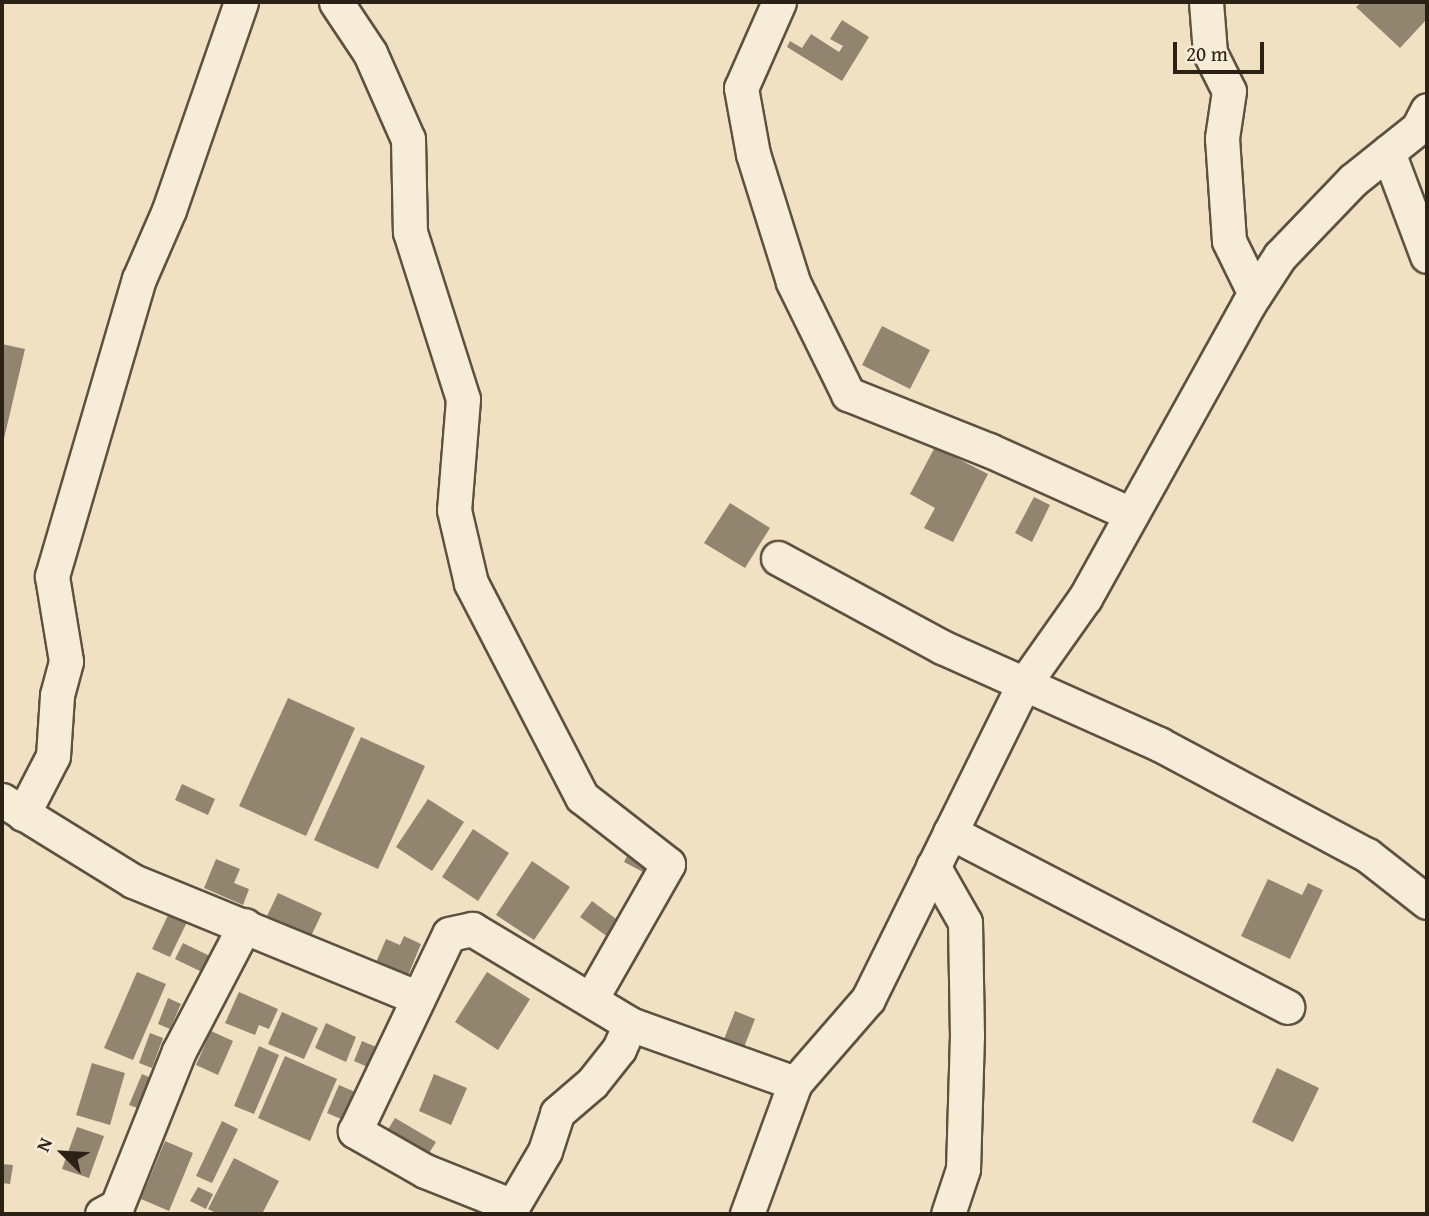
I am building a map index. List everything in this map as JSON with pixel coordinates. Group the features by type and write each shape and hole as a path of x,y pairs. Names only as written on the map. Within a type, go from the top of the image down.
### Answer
{"street":[{"path":"242,2 169,210 138,279 52,576 66,660 57,695 53,756 12,807 133,881 418,998"},
{"path":"336,2 370,52 408,139 410,232 463,399 454,510 471,583 582,797 668,864 591,999"},
{"path":"779,2 740,88 753,154 793,282 848,394 989,450 1131,514"},
{"path":"1206,2 1210,53 1229,91 1222,138 1229,241 1255,294"},
{"path":"747,1214 795,1083 868,999 1024,684 1085,597 1255,294 1280,256 1353,180 1418,128 1427,110"},
{"path":"1388,152 1427,256"},
{"path":"778,558 942,647 1159,744 1367,855 1427,902"},
{"path":"950,832 1287,1007"},
{"path":"933,866 965,922 967,1035 963,1170 948,1214"},
{"path":"103,1214 117,1206 179,1051 245,925"},
{"path":"630,1024 619,1049 592,1083 557,1113 545,1151 510,1210 425,1171 355,1131 449,934 472,929 630,1024 795,1083"}],"building":[{"path":"1362,2 1427,2 1427,19 1400,48 1356,7"},
{"path":"842,20 869,37 842,81 787,47 790,41 802,48 811,34 839,52 843,46 830,39"},
{"path":"882,326 930,350 910,389 862,365"},
{"path":"2,344 25,349 3,443 2,443"},
{"path":"935,447 988,474 953,542 924,528 935,508 910,494"},
{"path":"1034,497 1050,505 1032,542 1015,533"},
{"path":"730,503 770,528 745,568 704,543"},
{"path":"288,698 355,728 306,836 239,806"},
{"path":"361,737 425,766 378,869 314,840"},
{"path":"182,784 215,799 208,815 175,800"},
{"path":"428,799 464,822 432,871 396,847"},
{"path":"473,829 509,853 478,901 442,877"},
{"path":"629,852 650,863 645,873 624,862"},
{"path":"216,859 240,869 234,883 249,889 243,905 204,888"},
{"path":"532,861 570,887 534,940 496,915"},
{"path":"1268,879 1302,895 1308,883 1323,890 1290,959 1241,936"},
{"path":"278,893 322,913 311,936 267,916"},
{"path":"592,901 619,921 608,937 580,917"},
{"path":"170,911 188,920 170,957 152,949"},
{"path":"404,936 421,944 407,978 375,965 386,939 400,945"},
{"path":"183,943 212,957 204,973 175,959"},
{"path":"137,972 166,984 133,1060 104,1048"},
{"path":"487,972 530,999 498,1050 455,1022"},
{"path":"239,992 278,1009 269,1029 259,1025 255,1035 225,1023"},
{"path":"168,998 181,1004 170,1029 158,1024"},
{"path":"735,1011 755,1019 739,1060 719,1052"},
{"path":"282,1012 318,1028 304,1059 268,1044"},
{"path":"326,1023 356,1037 346,1062 315,1048"},
{"path":"211,1031 233,1041 218,1075 196,1065"},
{"path":"150,1033 163,1038 152,1068 139,1063"},
{"path":"362,1041 381,1049 372,1069 354,1061"},
{"path":"259,1046 279,1055 254,1114 234,1106"},
{"path":"285,1056 337,1079 310,1141 258,1118"},
{"path":"92,1063 125,1073 110,1125 76,1115"},
{"path":"1277,1068 1319,1088 1293,1142 1252,1122"},
{"path":"142,1074 156,1080 143,1110 129,1105"},
{"path":"434,1074 467,1088 451,1125 419,1111"},
{"path":"339,1085 362,1095 350,1123 327,1113"},
{"path":"395,1118 436,1142 424,1161 384,1136"},
{"path":"222,1121 238,1129 212,1183 196,1176"},
{"path":"77,1127 104,1136 89,1178 62,1169"},
{"path":"165,1141 193,1153 169,1211 141,1199"},
{"path":"234,1158 279,1181 262,1214 218,1214 208,1209"},
{"path":"2,1164 13,1165 10,1184 2,1183"},
{"path":"198,1187 213,1194 206,1209 190,1201"}]}
